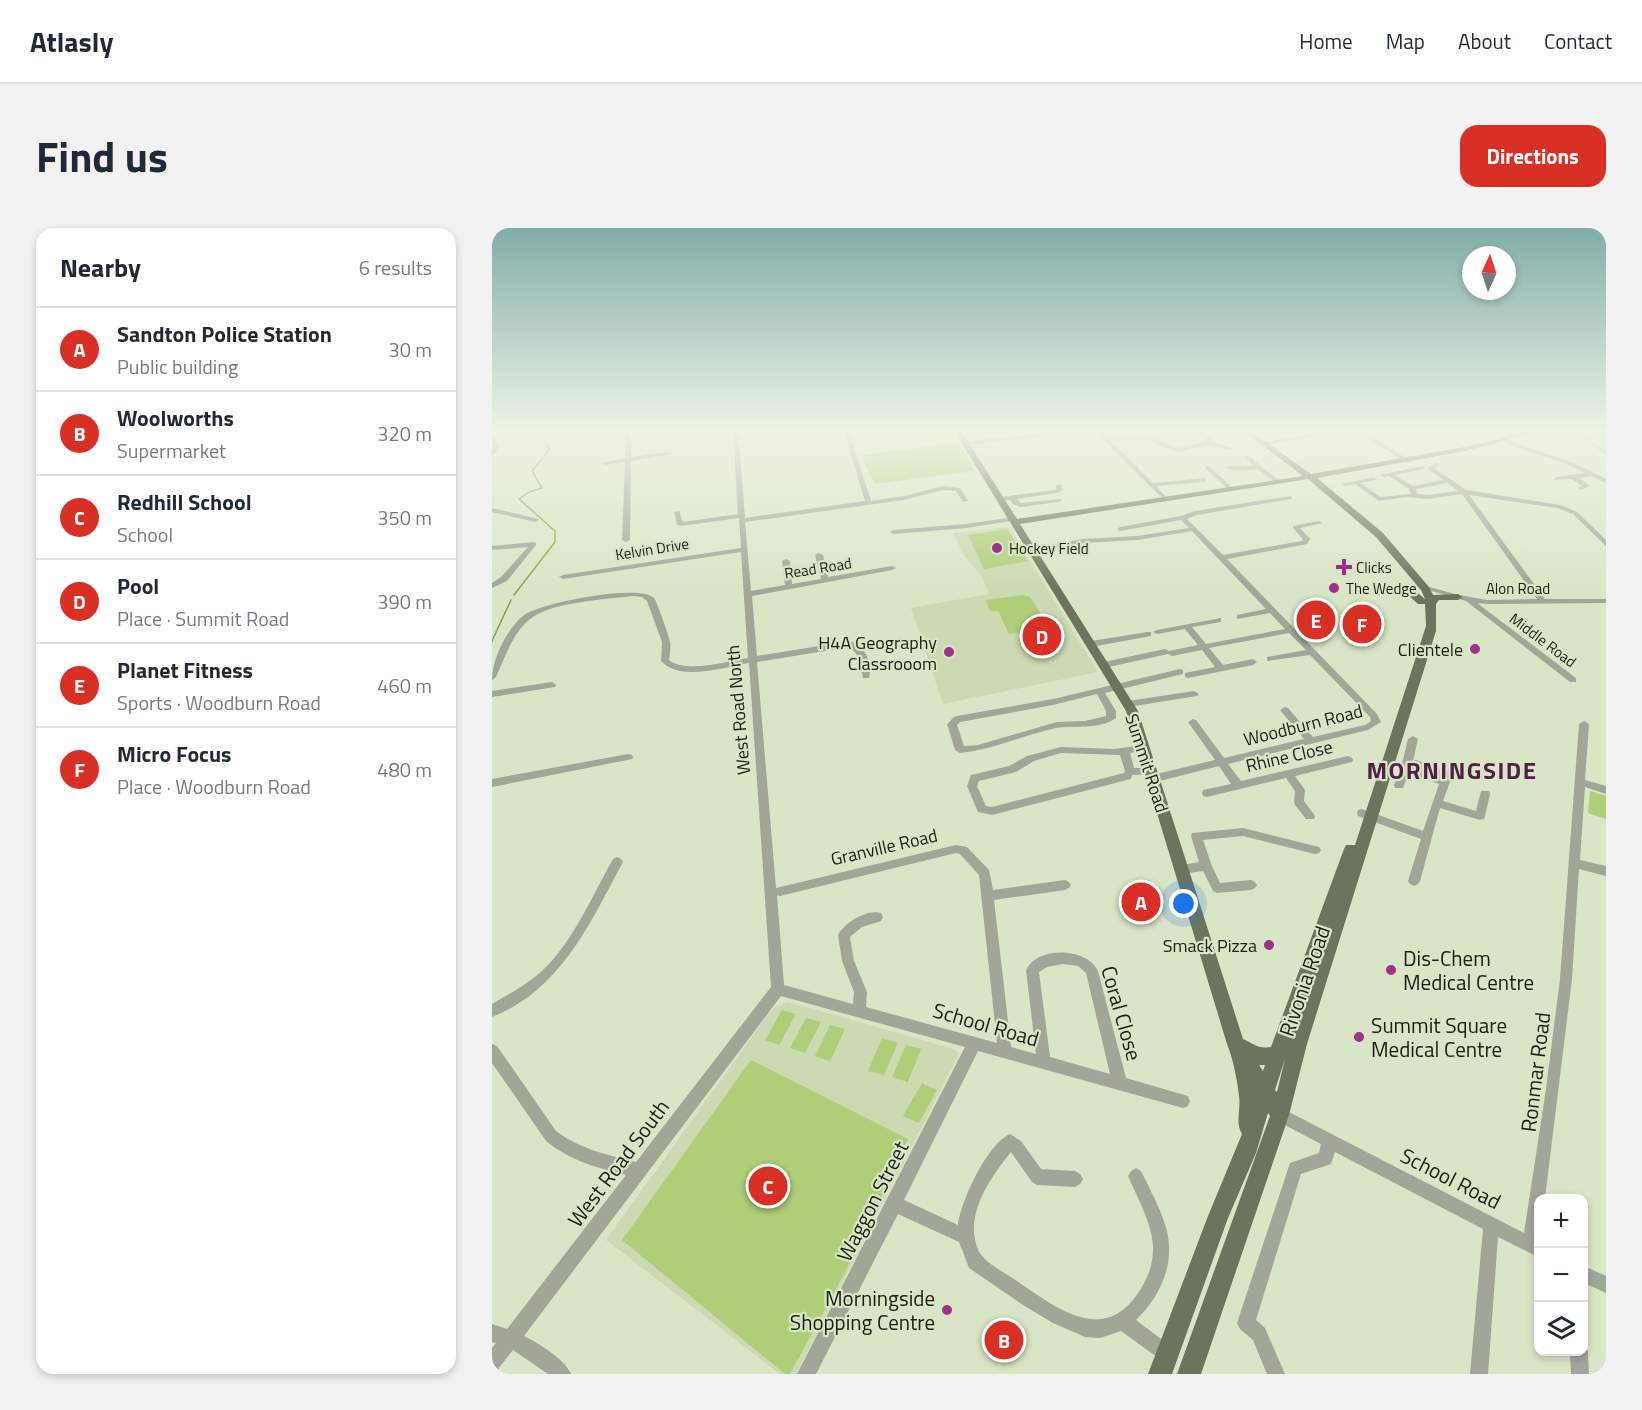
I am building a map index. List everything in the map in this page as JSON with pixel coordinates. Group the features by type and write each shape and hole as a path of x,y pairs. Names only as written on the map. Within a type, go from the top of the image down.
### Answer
{"main road":[{"name":"Summit Road","path":"991,482 1128,704 1236,1043 1280,1115"},
{"path":"1016,520 1166,501 1275,482"},
{"path":"1314,482 1353,509 1372,528 1407,565 1423,592 1433,599 1458,597"},
{"name":"Rivonia Road","path":"1189,1374 1280,1115 1329,926 1431,631 1432,614 1423,592"},
{"name":"Rivonia Road","path":"1163,1364 1218,1216 1246,1153 1287,1023 1329,926"},
{"path":"1236,1043 1253,1055 1262,1058 1279,1053"},
{"path":"1236,1043 1250,1098 1246,1153"}],"street":[{"path":"626,540 627,482"},
{"name":"West Road North","path":"739,482 778,989"},
{"path":"862,482 868,501"},
{"path":"1149,482 1166,501"},
{"path":"1151,485 1178,482"},
{"path":"1223,482 1232,490"},
{"path":"1345,484 1353,482"},
{"path":"1357,482 1379,499 1414,492 1443,482"},
{"path":"1401,482 1414,492 1428,497 1464,492 1568,509 1606,544"},
{"path":"1451,482 1464,492 1488,529 1542,601"},
{"path":"1581,488 1587,486 1582,482"},
{"path":"1001,499 1055,492 1060,490 1059,486"},
{"path":"676,512 680,524 904,498 950,487 958,489 965,501"},
{"path":"1522,488 1522,500"},
{"path":"1013,498 1015,503 1020,505 1059,500"},
{"path":"1120,528 1290,498"},
{"path":"492,510 536,520"},
{"name":"Woodburn Road","path":"1124,751 1060,750 1035,756 1010,770 975,778 972,786 981,808 987,812 1124,777 1130,772 1151,775 1221,761 1368,727 1376,722 1374,716 1183,518"},
{"path":"893,532 1016,520"},
{"path":"1220,558 1305,543 1307,539 1295,527 1319,523"},
{"path":"1033,550 1083,541 1137,538 1194,529"},
{"path":"492,548 534,544 504,579 492,586"},
{"name":"Kelvin Drive","path":"563,577 745,549"},
{"path":"819,555 825,580"},
{"path":"786,561 789,586"},
{"name":"Read Road","path":"748,594 892,568"},
{"path":"492,677 512,638 532,612 548,607 634,594 644,595 651,600 666,642 665,661 672,667 688,670 850,644 858,648 866,665 866,675"},
{"name":"Alon Road","path":"1458,597 1494,603 1606,602"},
{"name":"Middle Road","path":"1469,600 1573,680"},
{"path":"1240,617 1271,610"},
{"path":"1091,644 1218,620"},
{"path":"1187,626 1221,668"},
{"path":"1104,665 1290,630"},
{"path":"1270,659 1312,652"},
{"path":"1100,691 1111,711 1111,718 1085,724 1057,725 978,748 960,750 951,724 957,719 1100,691 1118,688 1135,681 1253,662"},
{"path":"492,694 552,685"},
{"path":"1128,704 1194,694"},
{"path":"1285,710 1310,740"},
{"name":"Rhine Close","path":"1193,722 1238,785"},
{"name":"Ronmar Road","path":"1541,1194 1566,980 1584,724"},
{"path":"1399,784 1411,766 1413,740"},
{"path":"1130,772 1124,751 1143,748"},
{"path":"492,783 628,757"},
{"name":"Rhine Close","path":"1207,793 1348,760"},
{"path":"1411,766 1446,778"},
{"path":"1414,881 1446,778 1452,768 1457,766"},
{"path":"1288,774 1300,790 1299,800 1310,816"},
{"path":"1579,782 1606,790"},
{"path":"1437,803 1480,816 1485,794"},
{"path":"1366,815 1426,837"},
{"path":"1251,885 1217,888 1196,838 1200,835 1244,832 1315,850"},
{"name":"Granville Road","path":"780,891 961,848 984,871 1005,1053"},
{"path":"492,1011 537,982 553,968 565,952 617,862"},
{"path":"1573,863 1606,871"},
{"path":"1181,869 1206,866"},
{"path":"987,896 1065,885"},
{"path":"858,1011 862,994 857,977 848,962 844,935 858,923 877,917"},
{"name":"Coral Close","path":"1044,1064 1032,970 1037,964 1048,961 1081,960 1088,963 1092,971 1120,1084"},
{"name":"School Road","path":"778,989 1183,1101"},
{"name":"West Road South","path":"492,1363 778,989"},
{"name":"Waggon Street","path":"806,1374 974,1045"},
{"path":"492,1051 552,1136 563,1147 582,1155 639,1171"},
{"name":"School Road","path":"1280,1115 1534,1246"},
{"path":"1276,1374 1259,1334 1246,1323 1295,1168 1312,1161 1326,1159 1329,1140"},
{"path":"1076,1179 1037,1177 1016,1146 1010,1142 997,1157 976,1191 964,1236 967,1250 975,1262 1067,1322 1096,1330 1123,1321 1135,1309 1148,1291 1161,1260 1161,1242 1136,1176"},
{"path":"894,1204 964,1236"},
{"path":"1479,1374 1491,1224"},
{"path":"1588,1276 1606,1285"},
{"path":"1123,1321 1163,1364"},
{"path":"492,1333 511,1338 562,1374"},
{"path":"1579,1356 1580,1374"}],"shaded area":[{"path":"1010,528 1098,672 943,704 911,608 989,594 981,575 965,557 953,533"},
{"path":"789,1002 954,1049 959,1054 796,1374 780,1374 606,1240 769,1013 776,1006"}],"green space":[{"name":"Hockey Field","path":"1007,529 1028,561 984,569 968,535"},
{"path":"1023,595 1030,597 1050,627 1009,634 998,611 990,611 986,600"},
{"path":"1590,791 1606,796 1606,819 1588,813"},
{"path":"782,1010 796,1014 779,1045 765,1040"},
{"path":"806,1018 821,1022 805,1053 790,1048"},
{"path":"830,1025 845,1029 830,1061 815,1056"},
{"path":"882,1038 898,1043 884,1075 868,1071"},
{"path":"906,1045 921,1049 908,1082 892,1077"},
{"path":"751,1060 908,1139 858,1248 790,1374 785,1374 622,1240"},
{"path":"922,1083 937,1090 919,1123 903,1116"}],"waterway":[{"path":"514,595 555,542 555,531 519,499 529,492 542,488 539,482"},
{"path":"492,641 511,600"}],"place":[{"name":"Hockey Field","path":"997,548"},
{"name":"Clicks","path":"1344,567"},
{"name":"The Wedge","path":"1334,588"},
{"name":"Planet Fitness","path":"1316,620"},
{"name":"Micro Focus","path":"1362,624"},
{"name":"Pool","path":"1042,636"},
{"name":"Clientele","path":"1475,649"},
{"name":"H4A Geography Classrooom","path":"949,652"},
{"name":"Sandton Police Station","path":"1141,902"},
{"name":"Smack Pizza","path":"1269,945"},
{"name":"Dis-Chem Medical Centre","path":"1391,970"},
{"name":"Summit Square Medical Centre","path":"1359,1037"},
{"name":"Redhill School","path":"768,1186"},
{"name":"Morningside Shopping Centre","path":"947,1310"},
{"name":"Woolworths","path":"1004,1340"}],"district":[{"name":"MORNINGSIDE","path":"1452,770"}]}
